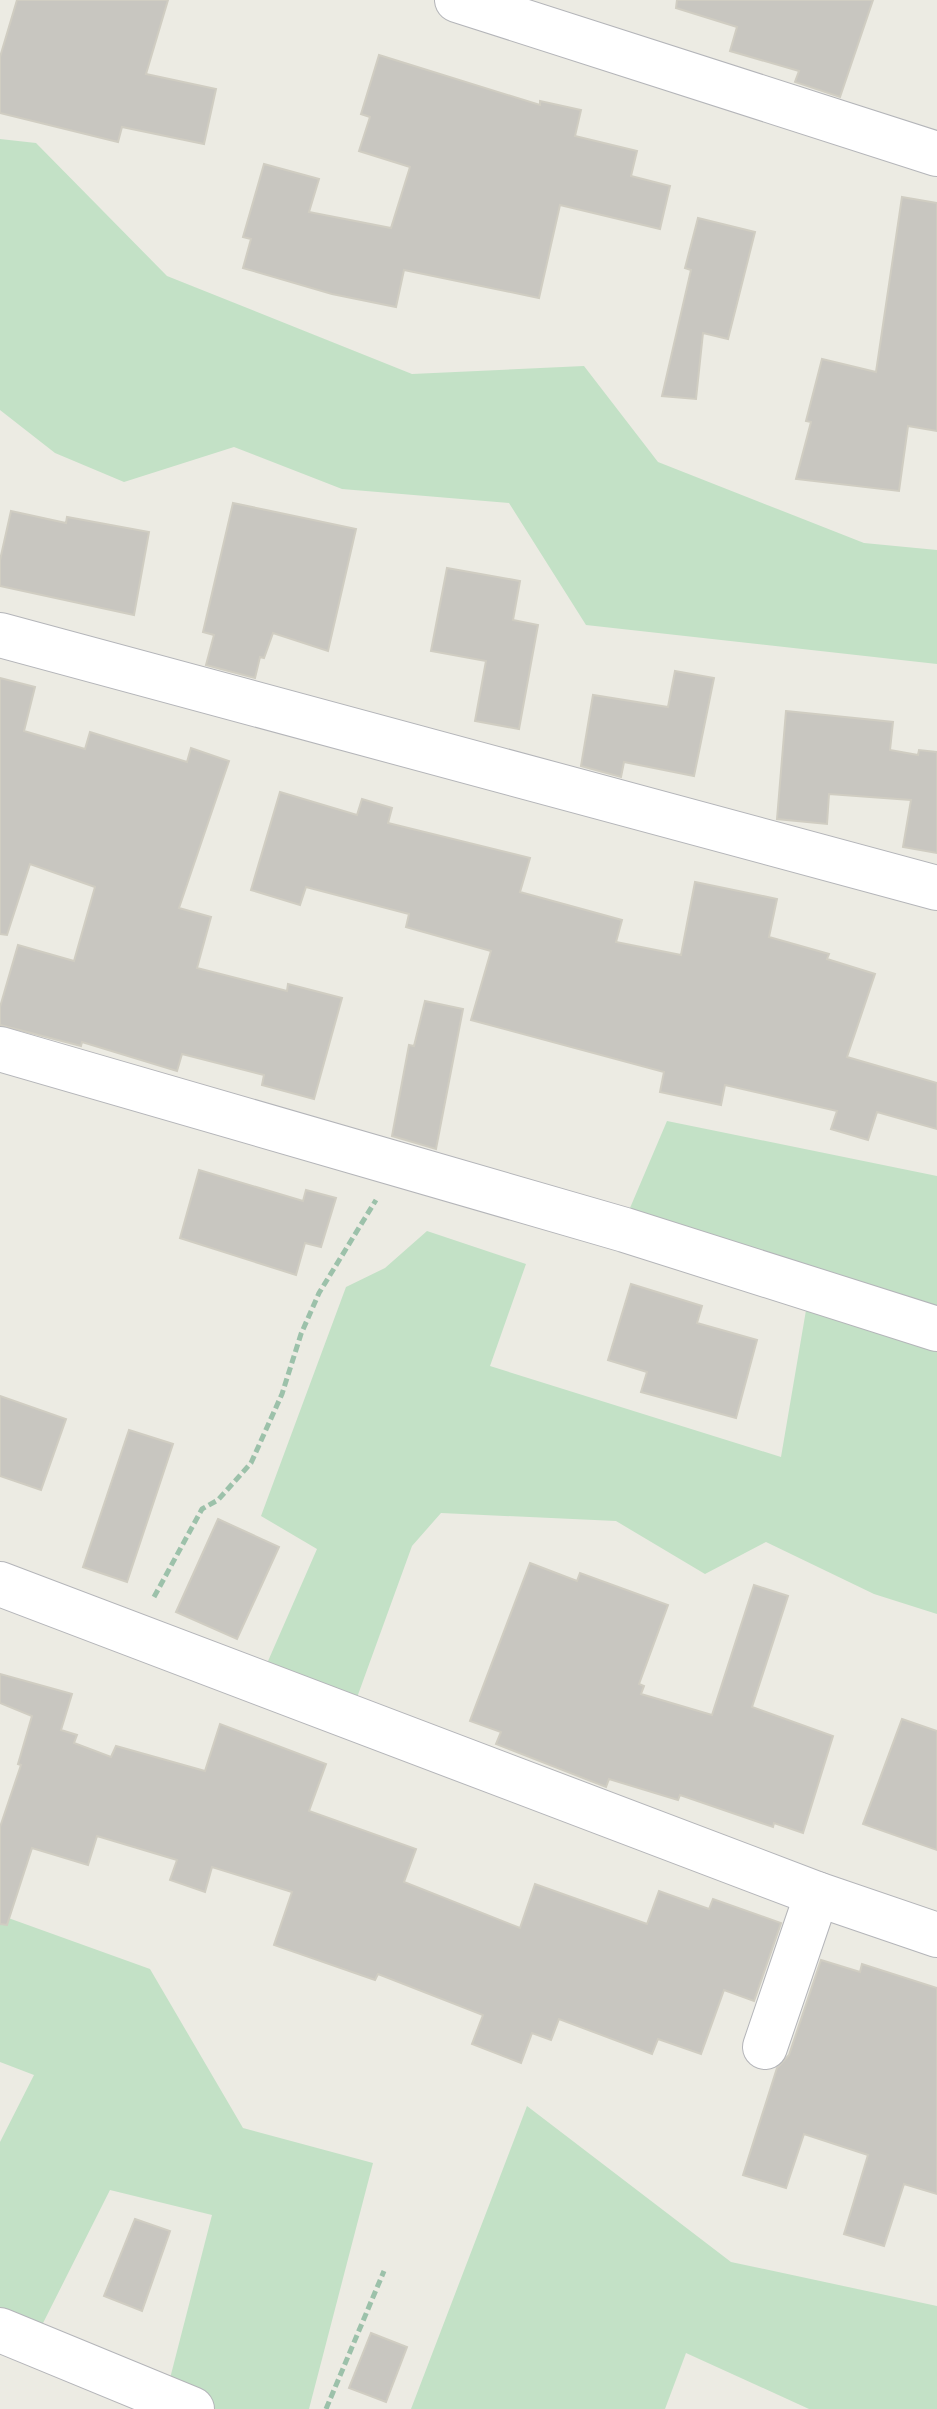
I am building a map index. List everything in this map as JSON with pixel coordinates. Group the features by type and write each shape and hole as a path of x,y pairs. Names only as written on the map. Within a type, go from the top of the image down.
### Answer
{"street":[{"path":"457,0 937,154"},
{"path":"0,635 937,888"},
{"path":"0,1049 625,1230 937,1329"},
{"path":"0,1584 817,1894 937,1935"},
{"path":"765,2047 817,1894"},
{"path":"0,2330 192,2409"}],"path":[{"path":"136,1634 194,1520 251,1463 282,1394 301,1334 319,1293 400,1166"},
{"path":"326,2409 384,2271"}],"green space":[{"path":"0,139 36,143 167,276 412,374 584,366 658,462 864,543 937,550 937,664 586,625 509,503 342,489 234,447 124,482 55,453 0,410"},
{"path":"667,1121 937,1176 937,1614 874,1594 766,1542 705,1574 616,1521 441,1513 412,1546 351,1714 258,1684 317,1549 261,1516 346,1287 385,1268 427,1231 526,1264 490,1366 781,1457 812,1275 627,1215"},
{"path":"0,1915 150,1969 243,2128 373,2163 309,2409 204,2409 166,2394 212,2215 110,2190 36,2337 0,2323 0,2142 34,2075 0,2062"},
{"path":"527,2106 731,2262 937,2306 937,2409 809,2409 686,2353 665,2409 411,2409"}],"building":[{"path":"17,0 168,0 146,74 216,89 204,144 122,127 118,142 0,113 0,57"},
{"path":"677,0 873,0 840,97 795,82 799,71 730,51 737,27 676,8"},
{"path":"379,55 540,105 540,101 581,110 575,136 637,151 631,176 670,186 660,229 560,205 539,298 404,270 396,307 332,294 243,268 251,239 243,237 264,164 319,179 309,212 391,228 410,167 359,151 370,117 361,114"},
{"path":"902,197 937,203 937,431 908,426 899,491 796,479 811,422 806,421 822,359 876,372"},
{"path":"698,218 755,232 728,339 703,333 696,399 662,396 691,270 685,268"},
{"path":"233,503 356,529 328,651 273,633 264,658 260,657 255,678 206,665 214,635 203,632"},
{"path":"11,511 66,523 67,517 149,532 134,615 0,586 0,560"},
{"path":"447,568 520,581 513,620 538,625 519,729 475,721 486,661 431,651"},
{"path":"675,671 714,678 694,776 624,762 621,777 581,766 593,695 668,707"},
{"path":"0,678 35,687 24,731 85,749 90,732 187,762 191,748 229,761 179,908 211,917 197,968 287,991 288,984 342,998 314,1099 262,1085 264,1075 182,1054 177,1071 82,1042 81,1046 0,1025 0,1007 18,945 74,961 95,887 30,864 7,935 0,934"},
{"path":"786,711 893,722 890,750 918,755 919,750 937,752 937,853 903,847 911,800 829,794 827,824 777,819"},
{"path":"280,792 357,815 362,799 392,808 388,823 530,858 520,892 622,920 616,942 681,955 695,882 777,899 769,937 829,954 827,959 875,974 847,1057 937,1083 937,1129 877,1112 868,1140 831,1129 837,1111 725,1085 721,1105 660,1092 664,1072 471,1020 491,951 406,927 409,914 306,887 300,905 251,890"},
{"path":"425,1001 463,1009 436,1149 392,1136 409,1045 414,1046"},
{"path":"199,1170 303,1201 306,1190 336,1198 321,1247 305,1243 296,1275 180,1238"},
{"path":"631,1284 702,1306 697,1323 757,1340 736,1418 641,1392 647,1372 608,1360"},
{"path":"0,1396 66,1419 41,1490 0,1476"},
{"path":"129,1430 173,1444 127,1582 83,1567"},
{"path":"218,1519 279,1547 237,1639 176,1612"},
{"path":"530,1563 577,1581 580,1573 668,1605 639,1684 644,1686 641,1694 712,1715 754,1585 788,1596 752,1707 833,1736 803,1833 774,1823 773,1827 680,1795 678,1800 609,1779 606,1787 496,1744 501,1732 470,1721"},
{"path":"0,1674 72,1694 61,1730 77,1735 74,1743 111,1757 116,1746 205,1771 220,1724 326,1764 309,1811 416,1849 404,1882 520,1928 535,1884 647,1924 659,1891 709,1909 713,1899 781,1923 754,2001 724,1990 701,2054 658,2039 652,2054 559,2019 551,2040 532,2033 521,2063 472,2044 483,2015 378,1974 375,1980 274,1945 292,1892 212,1867 205,1892 170,1880 177,1860 97,1836 88,1865 32,1848 7,1925 0,1924 0,1827 21,1765 18,1764 32,1716 0,1703"},
{"path":"902,1719 937,1731 937,1850 863,1824"},
{"path":"821,1960 860,1972 862,1964 937,1988 937,2194 904,2184 884,2246 844,2234 868,2155 804,2134 786,2188 743,2175 777,2068 789,2055"},
{"path":"135,2219 170,2231 142,2311 104,2296"},
{"path":"371,2333 407,2347 386,2402 349,2388"}]}
